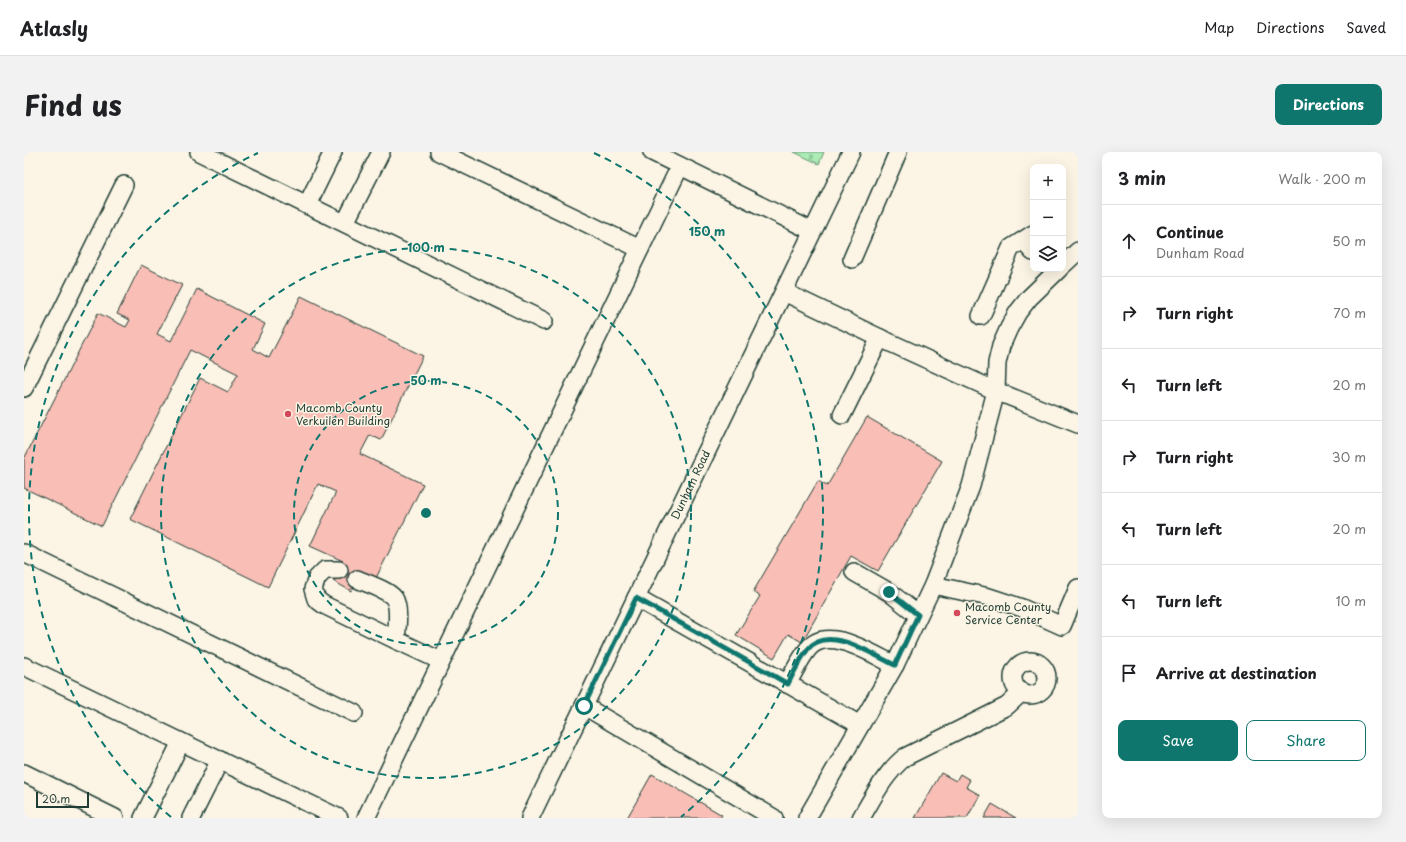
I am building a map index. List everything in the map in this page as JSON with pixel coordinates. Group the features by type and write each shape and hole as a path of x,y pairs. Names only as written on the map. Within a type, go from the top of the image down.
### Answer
{"street":[{"path":"199,152 544,321"},
{"path":"307,205 334,152"},
{"path":"345,224 381,152"},
{"path":"439,152 640,249"},
{"path":"652,152 812,231"},
{"name":"Dunham Road","path":"530,818 851,152"},
{"path":"852,259 898,152"},
{"path":"366,818 680,166"},
{"path":"24,388 124,185"},
{"path":"981,316 1011,248 1030,242"},
{"path":"806,818 895,665 933,585 971,486 996,392 997,363 1001,346 1009,328 1018,312 1029,298 1056,272"},
{"path":"784,292 996,392 1078,424"},
{"path":"842,415 880,338"},
{"path":"24,553 354,713"},
{"path":"339,570 325,570 317,578 313,589 316,599 324,605 441,661"},
{"path":"854,572 889,592 918,615"},
{"path":"357,579 394,598 397,607 396,640"},
{"path":"933,585 989,597 1022,608 1062,626 1078,588"},
{"path":"636,598 860,725"},
{"path":"788,684 808,648 817,641 828,639 843,641 895,665"},
{"path":"24,666 339,818"},
{"path":"861,818 885,777 905,757 1007,706 1022,692"},
{"path":"584,706 774,818"},
{"path":"143,818 181,742"},
{"path":"191,818 220,760"},
{"path":"24,773 115,818"}],"green space":[{"path":"794,152 824,152 819,164"}],"building":[{"name":"Macomb County Verkuilen Building","path":"141,265 182,285 157,334 171,341 197,289 265,324 253,349 269,358 301,296 423,356 381,440 370,435 360,454 423,484 376,578 361,571 351,591 333,581 343,561 310,546 336,492 318,484 268,587 130,519 200,378 228,392 238,374 190,350 102,526 24,488 24,459 98,313 126,327 130,320 117,314"},
{"path":"867,417 942,461 878,571 851,556 802,642 788,634 774,658 736,635 760,596 753,592 818,481 827,486"},
{"path":"941,773 956,781 960,774 970,780 966,787 980,795 967,818 915,818"},
{"path":"652,774 722,815 720,818 627,818"},
{"path":"992,804 1016,818 984,818"}],"place":[{"name":"Macomb County Verkuilen Building","path":"288,414"},
{"name":"Macomb County Service Center","path":"957,613"}],"route":[{"path":"584,706 636,598 788,684 808,648 817,641 828,639 843,641 895,665 918,615 889,592"}]}
